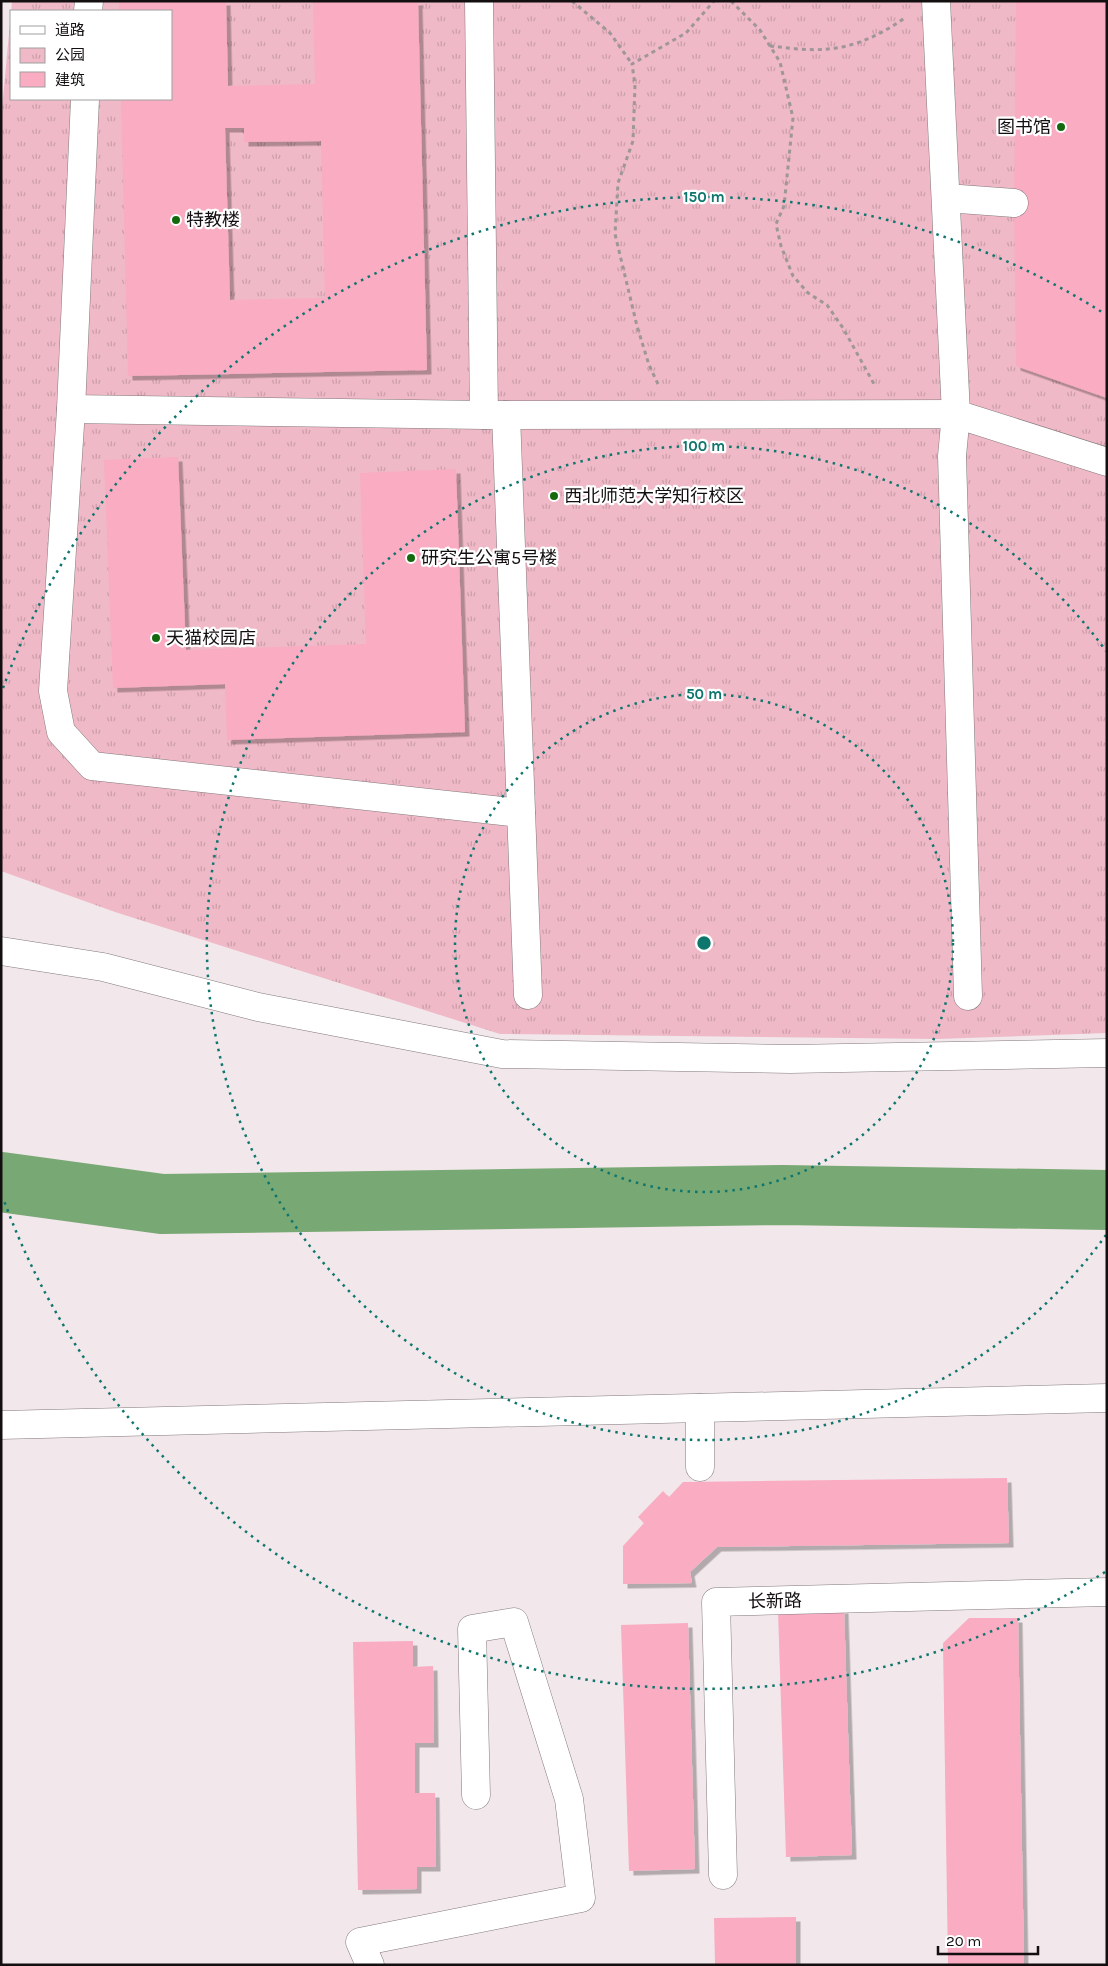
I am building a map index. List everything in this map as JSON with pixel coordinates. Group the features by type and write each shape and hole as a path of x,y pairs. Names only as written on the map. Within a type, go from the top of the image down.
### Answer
{"street":[{"path":"479,1 495,415 521,814 528,995"},
{"path":"925,7 946,198 956,414 952,456 968,996"},
{"path":"85,100 71,409 54,691 61,732 92,766 521,814"},
{"path":"946,198 1014,203"},
{"path":"71,409 495,415 956,414 1107,462"},
{"path":"1,950 103,968 258,1007 502,1054 790,1059 1107,1053"},
{"path":"1,1425 1107,1398"},
{"path":"700,1408 700,1467"},
{"name":"长新路","path":"723,1875 716,1602 1107,1592"},
{"path":"370,1965 360,1942 581,1898 569,1799 514,1622 472,1629 476,1795"}],"path":[{"path":"572,1 610,32 632,64 635,85 633,141 618,183 615,234 637,326 649,365 660,389"},
{"path":"632,64 686,33 714,1"},
{"path":"731,1 760,30 780,62 793,118 784,206 776,224 781,246 793,276 808,293 826,305 843,328 884,402 886,414"},
{"path":"770,46 807,50 830,49 854,44 889,29 925,7"}],"green space":[{"name":"西北师范大学知行校区","path":"12,1 1107,1 1107,1033 937,1039 500,1034 115,912 1,871 1,120 10,23 10,100 172,100 172,10 11,10"}],"building":[{"name":"特教楼","path":"119,1 226,1 228,86 315,84 313,1 418,1 427,370 128,376 121,100 172,100 172,10 119,10","holes":["225,128 244,128 244,142 321,141 325,298 230,300"]},
{"name":"图书馆","path":"1016,1 1107,1 1107,398 1016,366 1014,203"},
{"name":"研究生公寓5号楼","path":"178,457 186,650 366,644 360,473 456,469 465,732 227,740 225,684 113,688 104,460"},
{"path":"1007,1478 1009,1543 717,1547 690,1572 692,1583 623,1584 623,1546 644,1523 638,1517 663,1491 669,1497 683,1482"},
{"path":"844,1609 852,1855 786,1857 778,1611"},
{"path":"969,1618 1018,1618 1024,1965 948,1965 943,1643"},
{"path":"688,1623 695,1869 629,1871 621,1625"},
{"path":"413,1641 413,1667 433,1666 434,1743 415,1743 415,1793 435,1793 436,1867 417,1867 417,1889 358,1890 353,1642"},
{"path":"796,1917 796,1965 715,1965 714,1918"}],"waterway":[{"path":"1,1182 162,1204 782,1195 1107,1200"}],"place":[{"name":"图书馆","path":"1061,127"},
{"name":"特教楼","path":"176,220"},
{"name":"西北师范大学知行校区","path":"554,496"},
{"name":"研究生公寓5号楼","path":"411,558"},
{"name":"天猫校园店","path":"156,638"}]}
